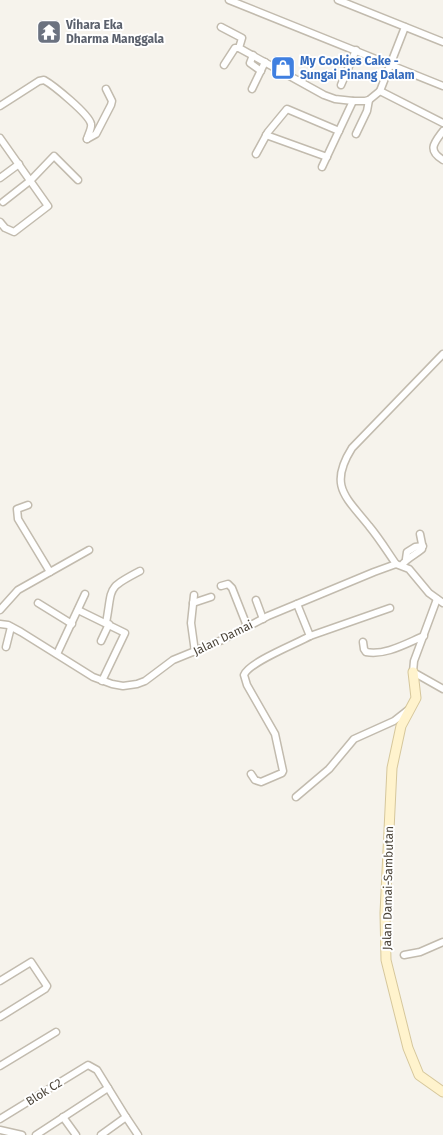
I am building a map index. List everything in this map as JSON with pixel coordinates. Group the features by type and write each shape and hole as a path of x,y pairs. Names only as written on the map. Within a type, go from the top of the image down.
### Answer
{"street":[{"path":"229,0 443,86"},
{"path":"338,0 442,39"},
{"path":"221,27 242,38 239,48"},
{"path":"224,65 235,48 239,48 324,95 342,100 369,100 380,91 406,27"},
{"path":"340,84 356,50"},
{"path":"253,55 250,63 261,71"},
{"path":"252,89 266,62"},
{"path":"0,104 39,81 44,80 70,100 88,119 91,126 87,139 96,134 112,105 106,89"},
{"path":"380,91 443,123"},
{"path":"356,134 367,112 369,100"},
{"path":"322,167 353,101"},
{"path":"256,154 266,135 287,109 339,131"},
{"path":"443,131 433,144 436,155 443,160"},
{"path":"266,135 327,157"},
{"path":"0,222 5,228 14,232 48,207 31,180 1,142"},
{"path":"3,202 31,180 54,156 78,180"},
{"path":"0,178 19,164"},
{"path":"443,354 352,448 344,461 340,475 342,491 354,510 429,593 440,601 414,661 413,672 443,690"},
{"path":"28,505 16,509 18,519 50,572"},
{"path":"401,563 422,549 420,534"},
{"path":"0,610 18,590 89,550"},
{"name":"Jalan Damai","path":"0,624 11,626 102,681 123,686 137,684 173,660 222,640 247,626 379,570 401,563"},
{"path":"101,641 108,624 110,595 113,588 140,571"},
{"path":"221,586 228,584 232,588 247,626"},
{"path":"58,654 85,594"},
{"path":"194,595 191,623 195,652"},
{"path":"193,603 211,597"},
{"path":"256,600 263,619"},
{"path":"38,604 72,624"},
{"path":"297,604 310,636"},
{"path":"251,774 255,780 262,782 283,771 275,734 243,678 244,672 266,658 310,636 390,608"},
{"path":"78,610 124,631 125,634 102,681"},
{"path":"6,647 11,626"},
{"path":"363,642 366,652 372,653 397,648 424,636"},
{"name":"Jalan Damai-Sambutan","path":"413,672 416,698 402,726 392,768 385,913 386,960 408,1048 419,1075 443,1092"},
{"path":"296,797 329,769 354,739 394,721 409,709"},
{"path":"404,955 420,952 443,942"},
{"path":"0,981 31,962 48,986 1,1015"},
{"path":"0,1066 56,1032"},
{"name":"Blok C2","path":"0,1119 88,1065 96,1070 108,1088"},
{"path":"36,1135 108,1088 138,1135"},
{"path":"63,1117 76,1135"},
{"path":"101,1135 126,1117"},
{"path":"0,1130 22,1135"}],"place":[{"name":"Vihara Eka Dharma Manggala","path":"49,32"},
{"name":"My Cookies Cake - Sungai Pinang Dalam","path":"283,68"}]}
